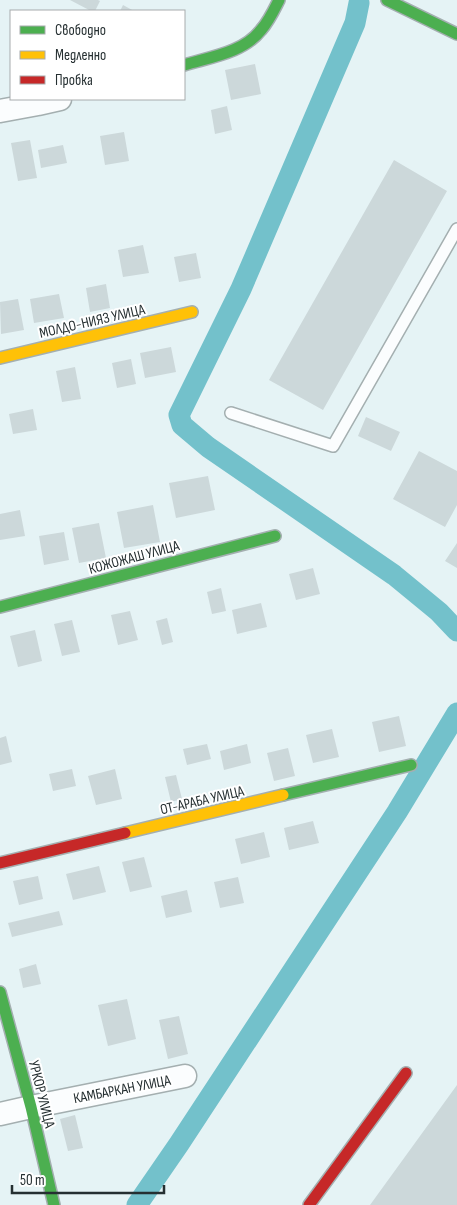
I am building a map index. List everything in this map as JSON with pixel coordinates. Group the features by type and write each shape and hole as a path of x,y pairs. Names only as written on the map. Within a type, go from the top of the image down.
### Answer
{"street":[{"path":"185,64 248,44 261,32 279,0"},
{"path":"386,0 457,34"},
{"path":"0,111 56,100"},
{"name":"МОЛДО-НИЯЗ УЛИЦА","path":"0,358 192,312"},
{"name":"КОЖОЖАШ УЛИЦА","path":"0,607 275,536"},
{"name":"ОТ-АРАБА УЛИЦА","path":"0,863 411,765"},
{"name":"УРКОР УЛИЦА","path":"0,992 31,1107 54,1205"},
{"path":"309,1205 406,1073"},
{"name":"КАМБАРКАН УЛИЦА","path":"0,1114 185,1076"}],"lane":[{"path":"231,413 333,446 457,229"}],"building":[{"path":"70,0 100,1 96,10 89,10"},
{"path":"123,5 132,10 120,10"},
{"path":"255,64 261,94 231,100 225,70"},
{"path":"227,106 232,130 215,134 211,110"},
{"path":"124,132 129,161 105,165 100,136"},
{"path":"30,140 37,178 18,181 11,143"},
{"path":"63,145 67,163 41,168 38,150"},
{"path":"394,160 447,191 323,410 269,380"},
{"path":"143,245 149,273 123,277 118,250"},
{"path":"196,253 201,278 179,282 174,257"},
{"path":"106,284 110,308 90,312 86,288"},
{"path":"59,294 64,318 34,323 30,299"},
{"path":"18,299 24,330 1,334 0,302"},
{"path":"171,347 176,372 145,378 140,353"},
{"path":"131,359 136,384 117,388 112,363"},
{"path":"75,367 81,399 62,402 56,371"},
{"path":"33,409 37,430 13,434 9,414"},
{"path":"366,417 400,432 391,451 358,436"},
{"path":"419,451 457,471 457,505 445,527 393,499"},
{"path":"208,476 215,510 176,518 169,483"},
{"path":"153,505 160,542 124,548 117,512"},
{"path":"20,510 25,536 0,540 0,514"},
{"path":"99,523 106,558 79,563 72,528"},
{"path":"64,532 69,560 44,565 39,536"},
{"path":"457,543 457,568 445,561"},
{"path":"313,568 320,594 296,600 289,574"},
{"path":"221,588 226,611 212,614 207,592"},
{"path":"261,603 267,627 237,634 232,610"},
{"path":"130,611 138,640 118,645 111,615"},
{"path":"167,618 173,642 162,645 156,621"},
{"path":"72,620 80,652 62,656 54,624"},
{"path":"35,630 42,661 18,667 10,636"},
{"path":"399,716 406,746 379,752 372,722"},
{"path":"332,729 339,757 313,763 306,735"},
{"path":"6,736 12,762 0,765 0,738"},
{"path":"207,744 211,759 187,765 183,749"},
{"path":"247,744 251,763 224,770 220,751"},
{"path":"288,748 295,776 274,781 267,753"},
{"path":"72,769 76,786 53,791 49,774"},
{"path":"115,769 122,799 96,805 88,776"},
{"path":"176,775 182,799 171,802 165,777"},
{"path":"313,821 319,843 289,850 284,828"},
{"path":"264,832 270,857 241,864 235,839"},
{"path":"144,857 152,887 130,892 122,862"},
{"path":"99,866 106,892 73,900 66,874"},
{"path":"38,876 43,899 19,905 13,881"},
{"path":"238,877 244,903 220,908 214,882"},
{"path":"187,890 192,912 166,918 161,896"},
{"path":"59,911 63,925 12,937 8,923"},
{"path":"36,964 41,984 23,988 19,969"},
{"path":"127,999 136,1039 108,1046 98,1005"},
{"path":"179,1016 188,1054 168,1059 159,1020"},
{"path":"457,1085 457,1205 370,1205"},
{"path":"75,1115 83,1148 68,1151 60,1119"}],"waterway":[{"path":"359,3 355,23 241,289 179,415 182,425 208,447 394,575 439,612 457,631"},
{"path":"137,1205 397,812 457,713"}],"traffic: fast":[{"path":"185,65 226,53 254,38 264,27 279,0"},
{"path":"387,0 457,34"},
{"path":"0,607 275,536"},
{"path":"283,795 411,765"},
{"path":"0,992 31,1107 54,1205"}],"traffic: slow":[{"path":"0,358 192,312"},
{"path":"125,833 283,795"}],"traffic: jam":[{"path":"0,863 125,833"},
{"path":"309,1205 406,1073"}]}
